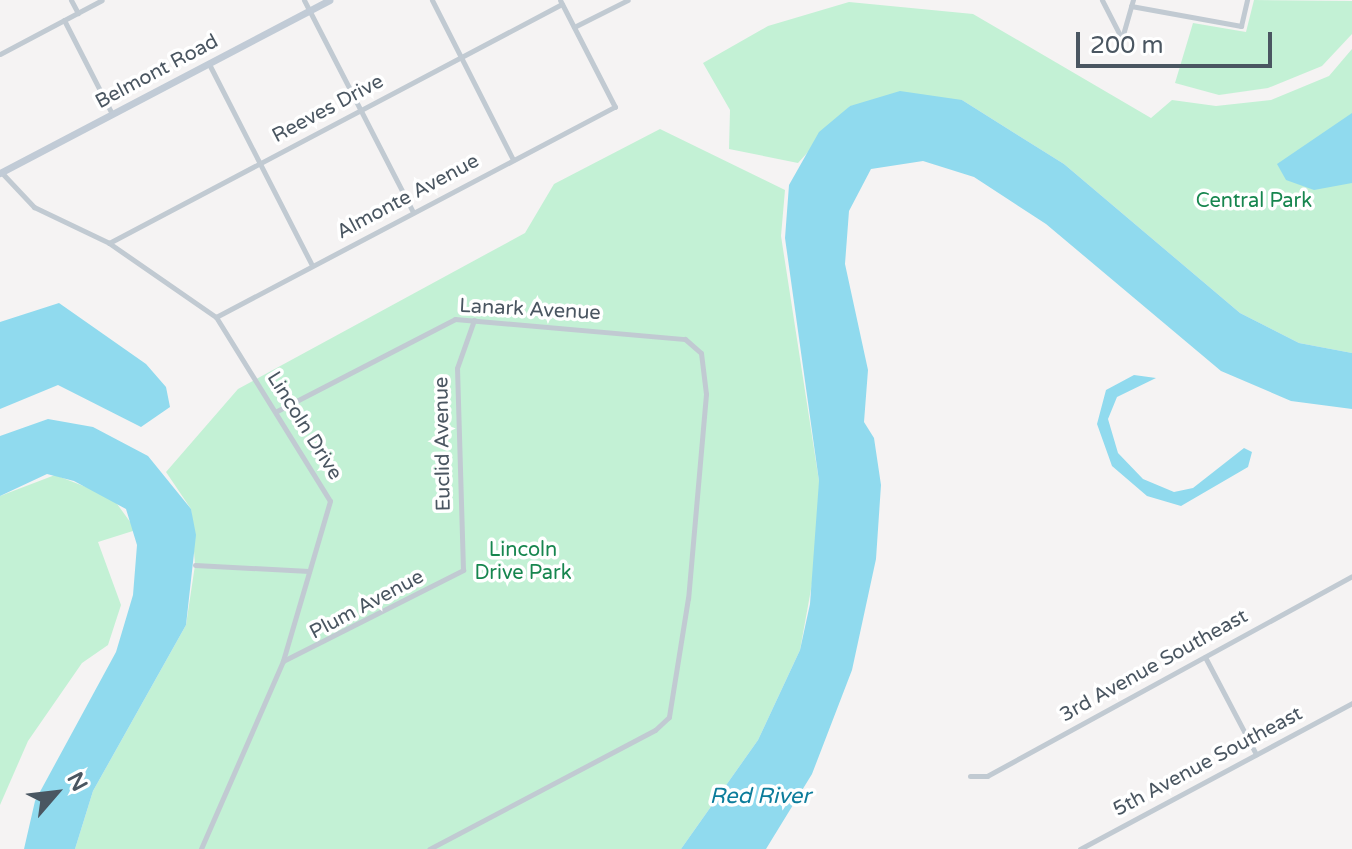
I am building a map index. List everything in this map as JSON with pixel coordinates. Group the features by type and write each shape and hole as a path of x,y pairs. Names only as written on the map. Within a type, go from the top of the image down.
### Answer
{"street":[{"path":"71,0 78,13"},
{"path":"0,54 102,0"},
{"path":"304,0 413,212"},
{"name":"Belmont Road","path":"0,173 329,0"},
{"path":"432,0 513,160"},
{"path":"561,2 574,27 628,0"},
{"path":"1102,0 1122,39 1132,3 1241,26 1247,0"},
{"name":"Reeves Drive","path":"109,243 561,2"},
{"path":"64,20 112,114"},
{"name":"Almonte Avenue","path":"216,317 615,107 574,27"},
{"path":"209,64 312,265"},
{"name":"Lincoln Drive","path":"0,173 34,207 109,243 216,317 330,501 283,661 201,849"},
{"name":"Lanark Avenue","path":"277,411 438,326 474,320 685,339 701,353 706,394 688,598 669,717 429,849"},
{"name":"Euclid Avenue","path":"463,570 457,368 474,320"},
{"path":"195,565 309,571"},
{"name":"Plum Avenue","path":"283,661 463,570"},
{"name":"3rd Avenue Southeast","path":"970,776 987,776 1352,576"},
{"path":"1205,657 1256,754"},
{"name":"5th Avenue Southeast","path":"1080,849 1352,703"}],"green space":[{"path":"1254,0 1352,1 1352,34 1322,66 1268,88 1219,95 1175,83 1193,23 1246,32"},
{"name":"Central Park","path":"849,2 973,14 1151,118 1172,100 1216,106 1271,100 1329,76 1352,49 1352,353 1299,343 1240,313 1064,164 962,100 850,106 798,163 729,149 730,110 703,63 768,26"},
{"name":"Lincoln Drive Park","path":"660,129 785,190 781,236 819,481 819,545 800,650 758,740 681,849 75,849 93,791 186,625 195,565 191,509 166,472 238,389 525,233 554,184"},
{"path":"55,475 112,497 136,530 98,542 121,605 108,645 82,663 28,741 0,805 0,496"}],"water":[{"name":"Red River","path":"900,91 962,100 1064,164 1240,313 1299,343 1352,353 1352,409 1291,401 1221,371 1046,224 974,177 923,161 871,169 849,211 845,264 868,370 864,422 874,438 881,485 876,559 852,670 812,774 766,849 681,849 758,740 800,650 810,604 819,481 785,238 789,185 819,132 850,106"},
{"path":"1352,113 1352,183 1314,190 1286,180 1277,164"},
{"path":"59,303 146,364 166,387 170,407 141,427 58,385 0,409 0,322"},
{"path":"1134,375 1156,378 1117,397 1108,419 1118,453 1143,479 1174,492 1193,488 1244,448 1252,452 1248,467 1181,506 1147,496 1112,466 1097,424 1106,390"},
{"path":"48,419 93,427 148,456 191,509 196,535 186,625 93,791 75,849 24,849 35,801 116,652 133,595 137,545 126,509 74,481 47,474 0,496 0,436"}]}
